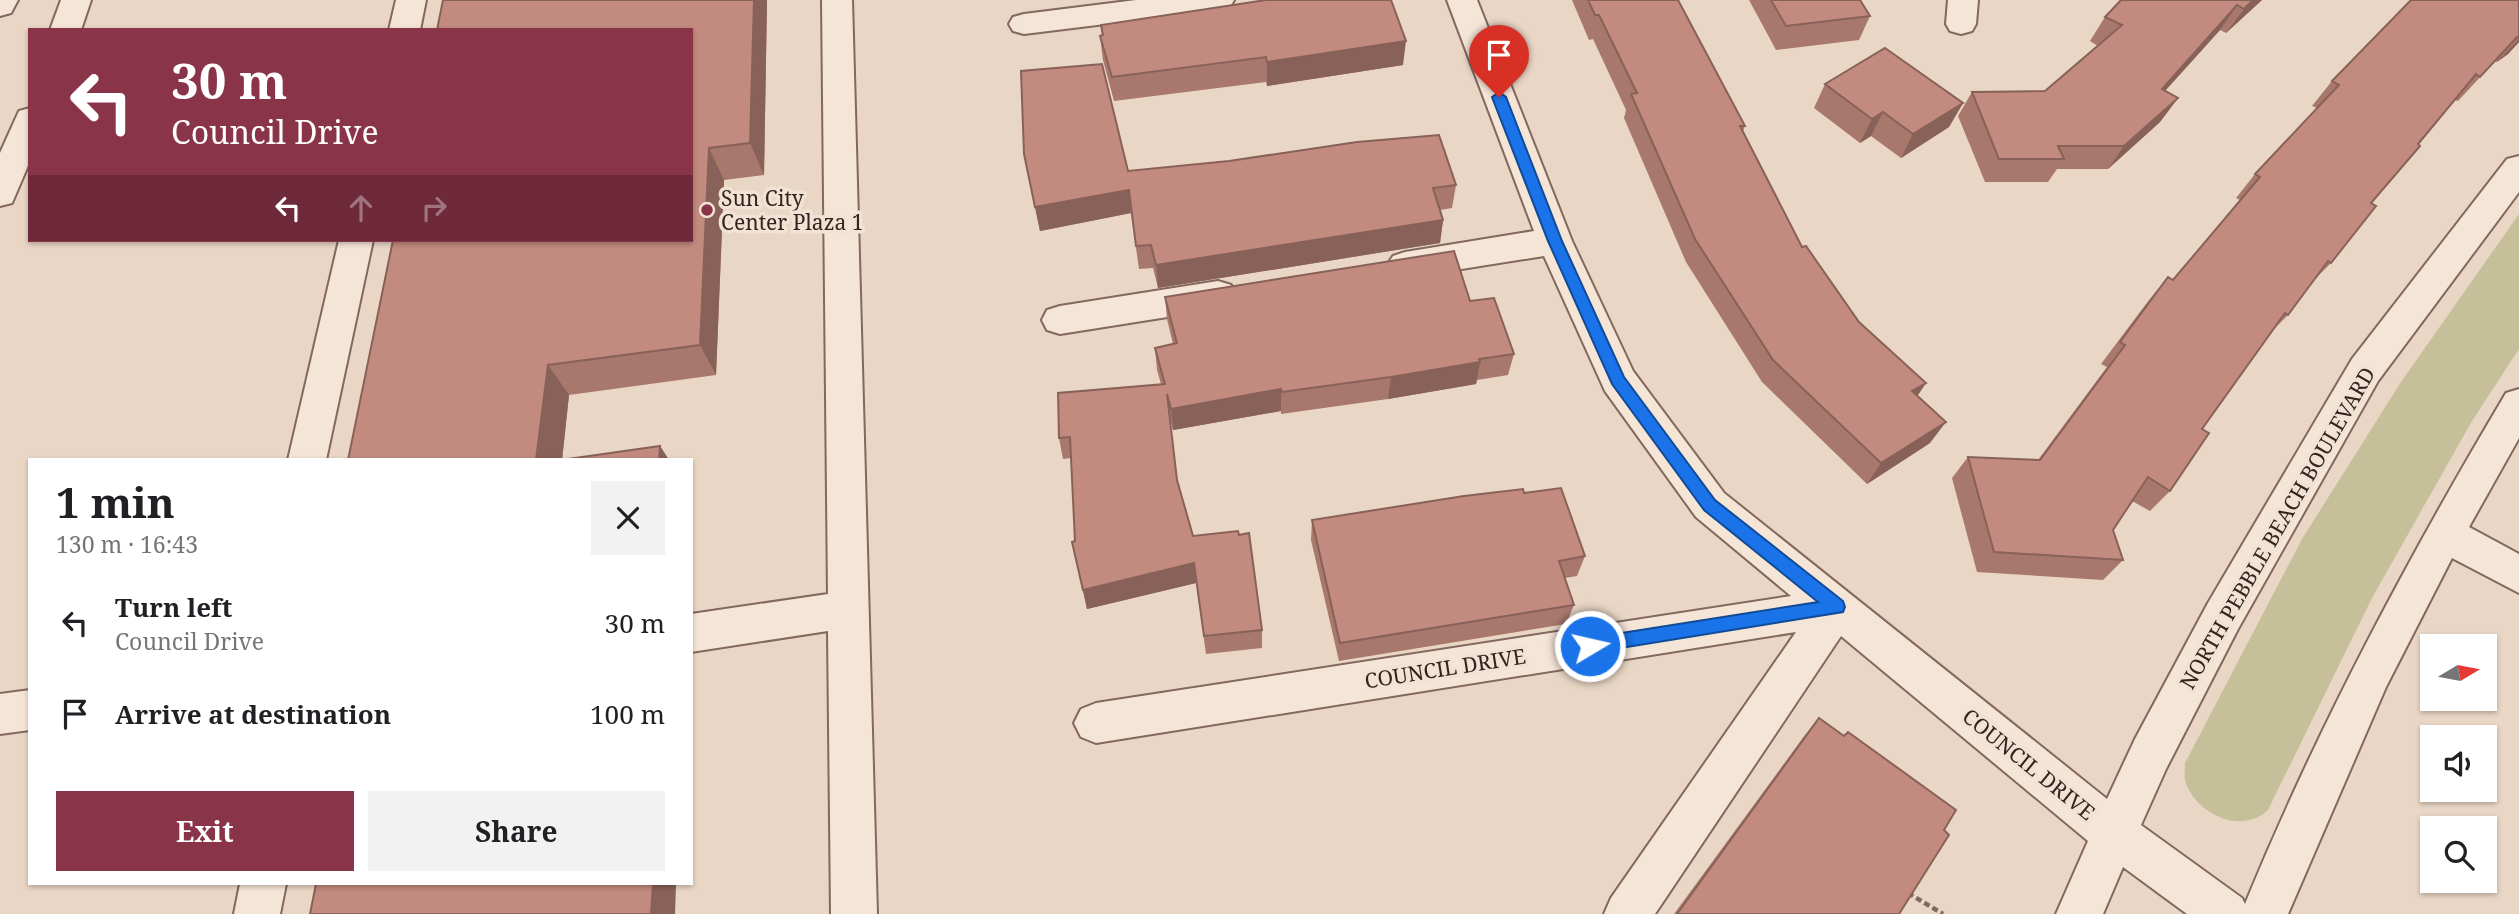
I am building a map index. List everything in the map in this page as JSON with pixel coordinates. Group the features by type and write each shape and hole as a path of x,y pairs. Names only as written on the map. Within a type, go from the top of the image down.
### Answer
{"street":[{"path":"0,6 3,0"},
{"path":"66,28 76,0"},
{"path":"404,28 411,0"},
{"path":"837,0 854,914"},
{"path":"1024,24 1219,0"},
{"name":"COUNCIL DRIVE","path":"1462,0 1555,241 1618,380 1710,505 2115,834 2256,913"},
{"path":"0,194 28,124"},
{"name":"NORTH PEBBLE BEACH BOULEVARD","path":"2079,914 2150,754 2223,616 2365,370 2519,169"},
{"path":"1377,270 1555,241"},
{"path":"306,458 356,242"},
{"path":"1060,320 1253,289"},
{"path":"2256,913 2370,676 2444,533 2519,404"},
{"path":"2444,533 2519,575"},
{"path":"1627,914 1837,607"},
{"name":"COUNCIL DRIVE","path":"1096,723 1837,607"},
{"path":"693,633 848,610"},
{"path":"0,715 28,710"},
{"path":"257,914 263,885"}],"path":[{"path":"1900,903 1913,883"},
{"path":"1907,892 1943,914"}],"shaded area":[{"path":"2519,214 2519,349 2472,421 2372,598 2268,810 2257,818 2245,821 2232,821 2208,811 2190,792 2185,780 2185,763 2302,539 2401,382"}],"building":[{"name":"Sun City Center Plaza 1","path":"443,0 754,0 750,143 709,148 700,345 548,365 536,458 348,458 393,242 693,242 693,28 437,28"},
{"path":"1266,0 1391,0 1406,41 1267,62 1266,57 1112,77 1100,36 1103,35 1101,25"},
{"path":"1588,0 1678,0 1745,126 1740,126 1802,247 1806,246 1859,322 1926,383 1912,391 1946,422 1881,463 1773,360 1695,239 1631,94 1637,93 1599,15 1595,15"},
{"path":"1771,0 1860,0 1870,16 1786,26"},
{"path":"2121,0 2253,0 2244,9 2237,5 2162,89 2178,98 2124,146 2058,146 2064,159 1999,159 1972,92 2045,91 2122,25 2105,17"},
{"path":"2411,0 2519,0 2519,38 2517,37 2480,77 2476,74 2371,203 2376,206 2331,263 2328,261 2288,315 2285,313 2202,429 2209,433 2170,491 2148,477 2113,530 2123,560 1994,552 1968,457 2040,460 2125,345 2120,342 2168,277 2173,280 2260,177 2255,174 2339,85 2332,81"},
{"path":"1885,48 1963,103 1913,134 1883,112 1872,119 1825,84"},
{"path":"1102,64 1128,171 1229,161 1357,142 1439,135 1456,185 1433,188 1443,220 1156,265 1151,245 1136,246 1129,190 1035,207 1024,154 1021,71"},
{"path":"1454,251 1470,301 1494,298 1514,354 1391,377 1282,392 1281,389 1171,409 1167,394 1177,480 1193,536 1238,531 1239,535 1249,533 1262,630 1204,636 1194,563 1083,590 1072,542 1075,541 1070,437 1059,438 1058,393 1165,384 1155,348 1177,343 1165,297"},
{"path":"660,446 659,458 575,458"},
{"path":"1561,488 1585,556 1559,561 1574,605 1340,643 1312,520 1464,496 1523,489 1524,493"},
{"path":"1819,718 1844,736 1848,732 1956,810 1944,830 1949,835 1899,914 1677,914"},
{"path":"316,885 653,885 651,914 310,914"}],"place":[{"name":"Sun City Center Plaza 1","path":"707,210"}],"route":[{"path":"1499,97 1555,241 1618,380 1710,505 1837,607 1590,646"}]}
